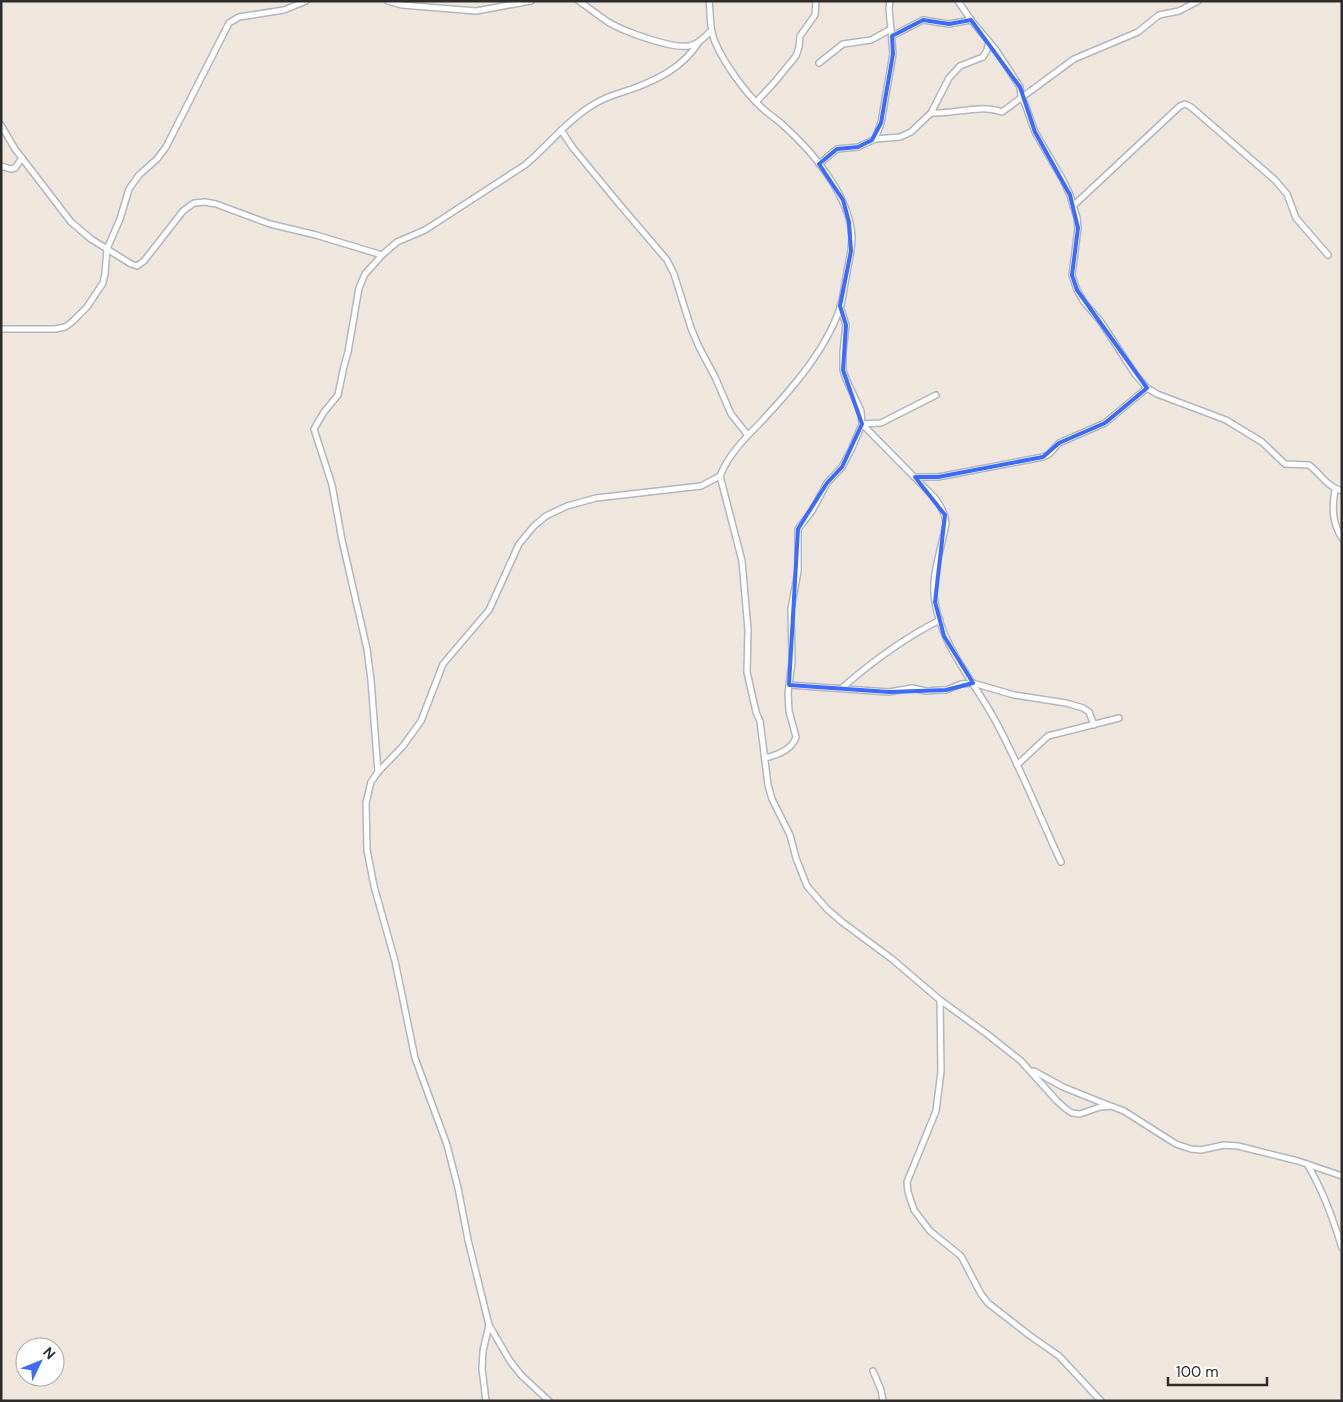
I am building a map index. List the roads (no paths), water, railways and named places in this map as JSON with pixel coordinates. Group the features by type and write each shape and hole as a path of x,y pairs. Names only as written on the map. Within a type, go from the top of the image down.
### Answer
{"street":[{"path":"1,328 55,329 65,327 87,307 100,289 105,274 107,249 133,181 157,159 166,147 229,23 239,17 284,10 306,1"},
{"path":"388,1 402,5 476,11 530,1"},
{"path":"579,1 609,22 654,41 682,46 699,42"},
{"path":"709,1 711,31 719,50 738,80 756,102 791,132 819,164 843,200 852,236 851,251 840,306 821,348 799,378 747,434 724,466 720,476 742,561 748,630 747,672 756,712 760,721 768,785 772,799 790,835 796,858 807,886 827,909 892,959 940,1000 987,1034 1029,1068 1063,1087 1124,1111 1176,1144 1191,1149 1201,1150 1224,1145 1238,1146 1306,1164 1342,1176"},
{"path":"756,102 796,56 800,36 815,15 816,1"},
{"path":"875,138 881,123 892,62 890,1"},
{"path":"958,1 1020,86 1020,96 1025,104 1035,132 1063,180 1073,206 1078,228 1072,265 1074,282 1084,302 1101,322 1117,349 1147,388 1170,399 1219,416 1262,442 1285,464 1309,465 1335,490 1342,491"},
{"path":"931,113 948,114 974,108 994,108 1002,112 1020,96 1074,59 1138,32 1159,15 1179,11 1198,1"},
{"path":"892,36 923,20 928,19 949,24 971,20"},
{"path":"819,63 843,44 871,40 891,29"},
{"path":"378,772 367,649 342,540 332,485 314,429 324,412 338,395 348,352 359,288 366,274 382,255 397,242 425,230 525,165 540,153 577,115 597,102 632,89 678,67 711,31"},
{"path":"819,164 837,149 858,147 875,138 889,138 907,134 931,113 949,78 960,66 983,57 989,42"},
{"path":"1073,206 1180,106 1185,104 1191,106 1275,180 1287,194 1296,218 1328,255"},
{"path":"1,124 22,158 71,222 90,240 131,264 137,266 140,264 158,245 182,211 194,203 205,202 226,207 270,224 316,235 382,255"},
{"path":"562,130 573,148 668,260 699,347 715,377 731,414 747,434"},
{"path":"1,166 11,169 16,168 22,158"},
{"path":"765,758 787,749 796,740 788,703 793,650 791,609 798,571 798,529 812,511 827,483 842,467 862,424 861,411 843,370 846,325 840,306"},
{"path":"915,478 945,476 1043,457 1049,454 1059,443 1105,423 1147,388"},
{"path":"862,424 881,423 936,395"},
{"path":"862,424 935,498 945,515 944,532 934,585 935,602 944,636 991,712 1061,862"},
{"path":"549,1401 521,1375 510,1361 489,1325 447,1145 416,1058 395,961 374,886 367,850 366,803 368,790 378,772 403,746 418,725 427,707 443,664 489,610 519,544 540,521 567,506 596,498 701,486 720,476"},
{"path":"1335,490 1333,502 1334,524 1342,538"},
{"path":"843,687 872,662 898,644 919,630 940,620"},
{"path":"789,685 843,687 890,692 912,688 930,691 946,690 961,684 973,683 1014,695 1066,703 1083,708 1089,712 1094,724"},
{"path":"1017,765 1048,736 1119,718"},
{"path":"940,1000 941,1070 936,1111 907,1182 914,1210 930,1231 961,1256 981,1294 988,1303 1059,1356 1101,1401"},
{"path":"1029,1068 1057,1100 1072,1113 1080,1114 1100,1107 1112,1106"},
{"path":"1306,1164 1324,1195 1342,1248"},
{"path":"486,1401 482,1369 483,1351 489,1325"},
{"path":"873,1371 881,1390 883,1401"}]}
